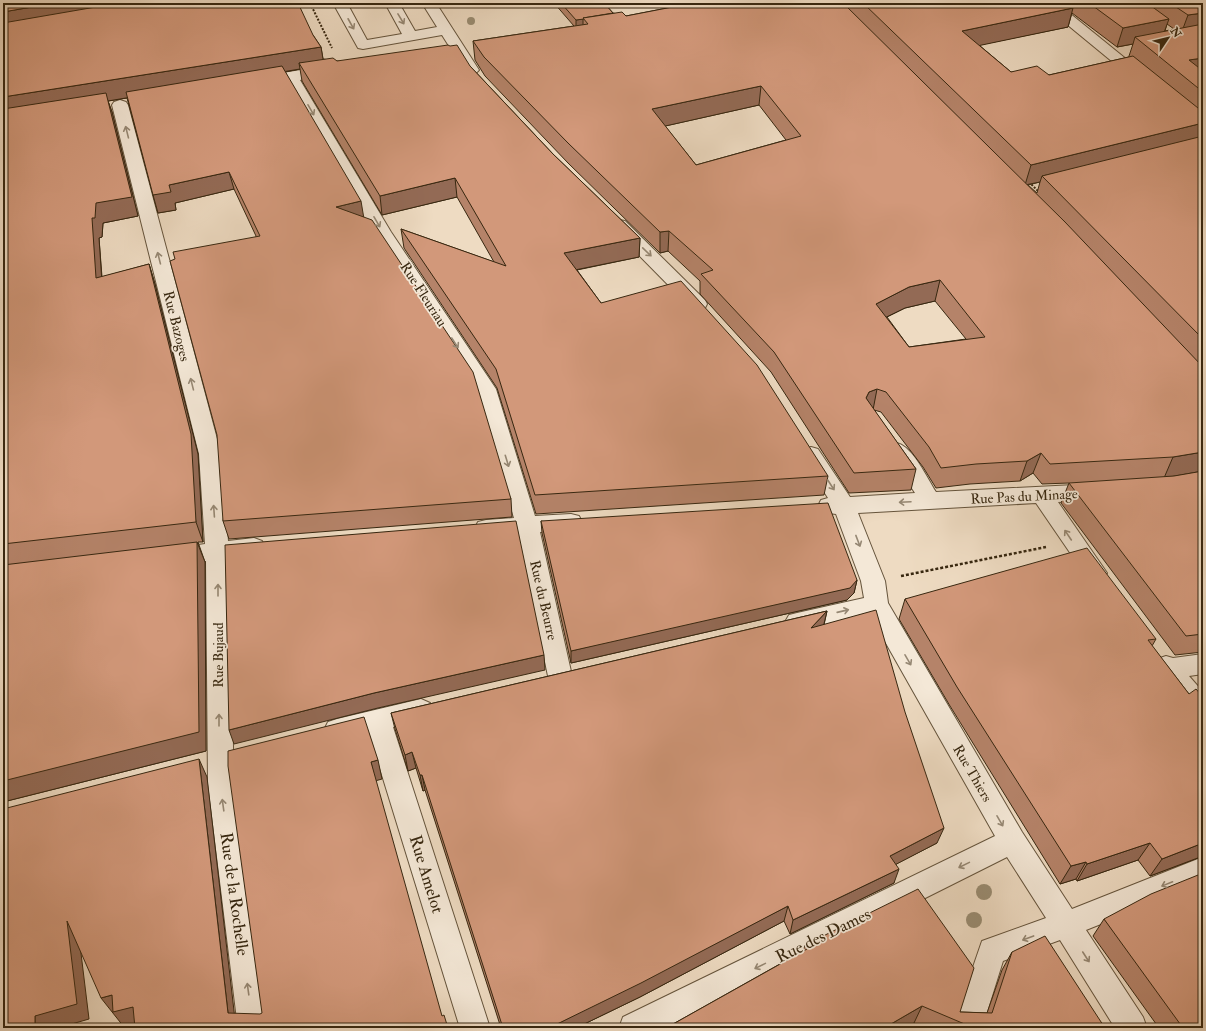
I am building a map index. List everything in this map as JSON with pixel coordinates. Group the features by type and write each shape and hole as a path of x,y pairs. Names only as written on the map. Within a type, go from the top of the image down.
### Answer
{"street":[{"path":"340,3 361,52 411,36 446,30"},
{"path":"392,3 411,36"},
{"path":"429,3 466,63 483,85"},
{"path":"1048,3 1151,86"},
{"path":"1112,54 1131,50"},
{"path":"244,85 344,68"},
{"name":"Rue Fleuriau","path":"291,77 382,232 486,389 527,525"},
{"name":"Rue Bazoges","path":"120,105 210,454 217,550"},
{"path":"605,211 671,276 710,318"},
{"path":"886,436 914,473 930,501"},
{"name":"Rue Thiers","path":"803,441 844,505 875,593 1012,841 1132,1028"},
{"name":"Rue Pas du Minage","path":"810,507 1112,491"},
{"path":"1042,495 1072,542 1111,593"},
{"path":"463,530 590,521"},
{"name":"Rue du Beurre","path":"527,525 560,676"},
{"path":"154,558 217,550 273,546"},
{"name":"Rue Bujaud","path":"217,550 219,759"},
{"path":"776,627 875,593"},
{"path":"1154,650 1203,710"},
{"path":"1168,669 1203,664"},
{"path":"315,736 440,705"},
{"name":"Rue Amelot","path":"378,720 475,1028"},
{"name":"Rue de la Rochelle","path":"219,759 253,1028"},
{"name":"Rue des Dames","path":"634,1028 1012,841"},
{"path":"967,1028 992,951 1065,925 1203,870"}],"path":[{"path":"310,3 337,57 332,62 322,65 324,71"},
{"path":"1026,179 1040,193"},
{"path":"875,593 1072,542"}],"building":[{"path":"3,3 55,3 3,12"},
{"path":"119,3 298,3 313,35 321,47 3,97 3,23"},
{"path":"561,3 604,3 613,13 576,20"},
{"path":"693,3 843,3 1065,222 1203,367 1203,452 1173,457 1050,464 1041,453 1027,461 941,468 929,447 886,392 877,389 869,392 866,398 916,469 854,473 774,352 701,274 713,270 669,231 660,232 568,143 484,57 473,41 588,24 583,18 622,12 626,16","holes":["761,86 801,136 696,165 652,109","940,280 985,337 909,347 876,304 909,287"]},
{"path":"863,3 1067,3 1073,8 962,31 1011,72 1037,66 1049,75 1133,56 1203,112 1203,123 1031,165"},
{"path":"1089,3 1147,3 1169,19 1123,28"},
{"path":"1170,3 1203,3 1203,13 1188,15"},
{"path":"1203,24 1203,58 1189,60 1203,71 1203,92 1135,37"},
{"path":"457,45 470,66 553,154 640,238 564,253 601,303 681,281 757,365 828,476 535,495 496,369 401,229 506,266 455,178 380,196 299,63 333,58 337,61"},
{"path":"282,66 361,201 336,207 372,220 473,372 511,499 223,521 217,435 170,261 175,259 173,252 260,236 229,172 169,185 171,192 153,195 126,92"},
{"path":"106,93 132,197 96,203 95,218 92,218 96,278 149,264 191,434 196,522 3,544 3,109"},
{"path":"1203,136 1203,339 1042,176"},
{"path":"1203,471 1203,634 1186,636 1069,483 1174,476"},
{"path":"828,503 857,580 850,588 571,651 541,521"},
{"path":"516,521 544,655 374,693 229,730 225,545"},
{"path":"197,542 199,732 3,781 3,565"},
{"path":"1087,548 1156,639 1148,640 1189,694 1196,689 1203,697 1203,843 1162,859 1150,843 1087,864 1086,862 1071,866 957,687 905,599"},
{"path":"876,610 905,712 944,828 890,856 899,869 793,920 788,906 641,983 549,1028 503,1028 422,775 420,775 412,752 405,755 391,713 827,611 811,628"},
{"path":"364,717 378,760 371,762 442,1016 444,1015 448,1028 135,1028 133,1007 113,1012 112,995 101,998 67,921 77,1004 35,1016 35,1028 3,1028 3,809 199,759 228,1013 260,1014 262,1013 228,766 228,751"},
{"path":"1203,873 1203,1028 1183,1028 1104,919 1151,894"},
{"path":"918,889 974,968 960,1012 992,1013 1012,952 1045,936 1105,1028 974,1028 922,1006 884,1028 666,1028 807,949 805,945"}]}
